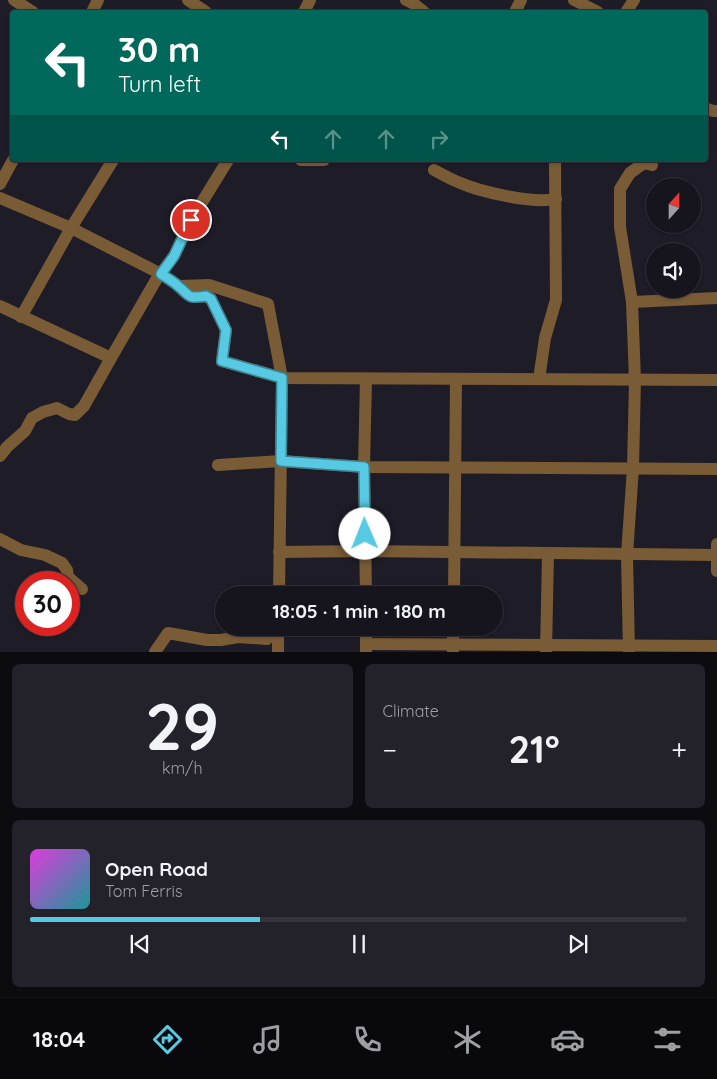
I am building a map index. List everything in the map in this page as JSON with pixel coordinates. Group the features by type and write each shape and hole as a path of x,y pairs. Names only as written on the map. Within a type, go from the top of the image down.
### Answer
{"street":[{"path":"14,0 30,10"},
{"path":"188,0 201,8"},
{"path":"574,0 594,10"},
{"path":"0,184 12,162"},
{"path":"21,317 111,162"},
{"path":"0,456 25,430 32,418 57,408 69,414 76,414 84,406 156,280 174,256 191,220 227,162"},
{"path":"539,379 545,338 556,300 555,162"},
{"path":"629,649 627,554 633,468 635,380 632,302 620,227 620,189 630,173 644,163 652,162"},
{"path":"434,170 458,183 488,192 545,201 556,199"},
{"path":"0,198 72,228 161,274 179,286 187,296 206,296 211,299 226,330 222,361 282,378 717,380"},
{"path":"179,286 209,285 268,304 282,378 279,586"},
{"path":"632,302 717,298"},
{"path":"0,306 111,358"},
{"path":"366,378 364,467 366,586"},
{"path":"454,586 456,379"},
{"path":"218,465 281,461 364,467 717,469"},
{"path":"0,538 20,550 45,555 62,563 67,570 68,577 82,589"},
{"path":"717,544 717,571"},
{"path":"279,552 717,554"},
{"path":"546,648 548,554"},
{"path":"155,652 168,632 186,637 214,640 238,637 267,639 267,636"},
{"path":"278,636 278,652"},
{"path":"366,648 629,649 717,646"}],"route":[{"path":"191,220 174,256 161,274 179,286 187,296 206,296 211,299 226,330 222,361 282,378 281,461 364,467 365,534"}]}
